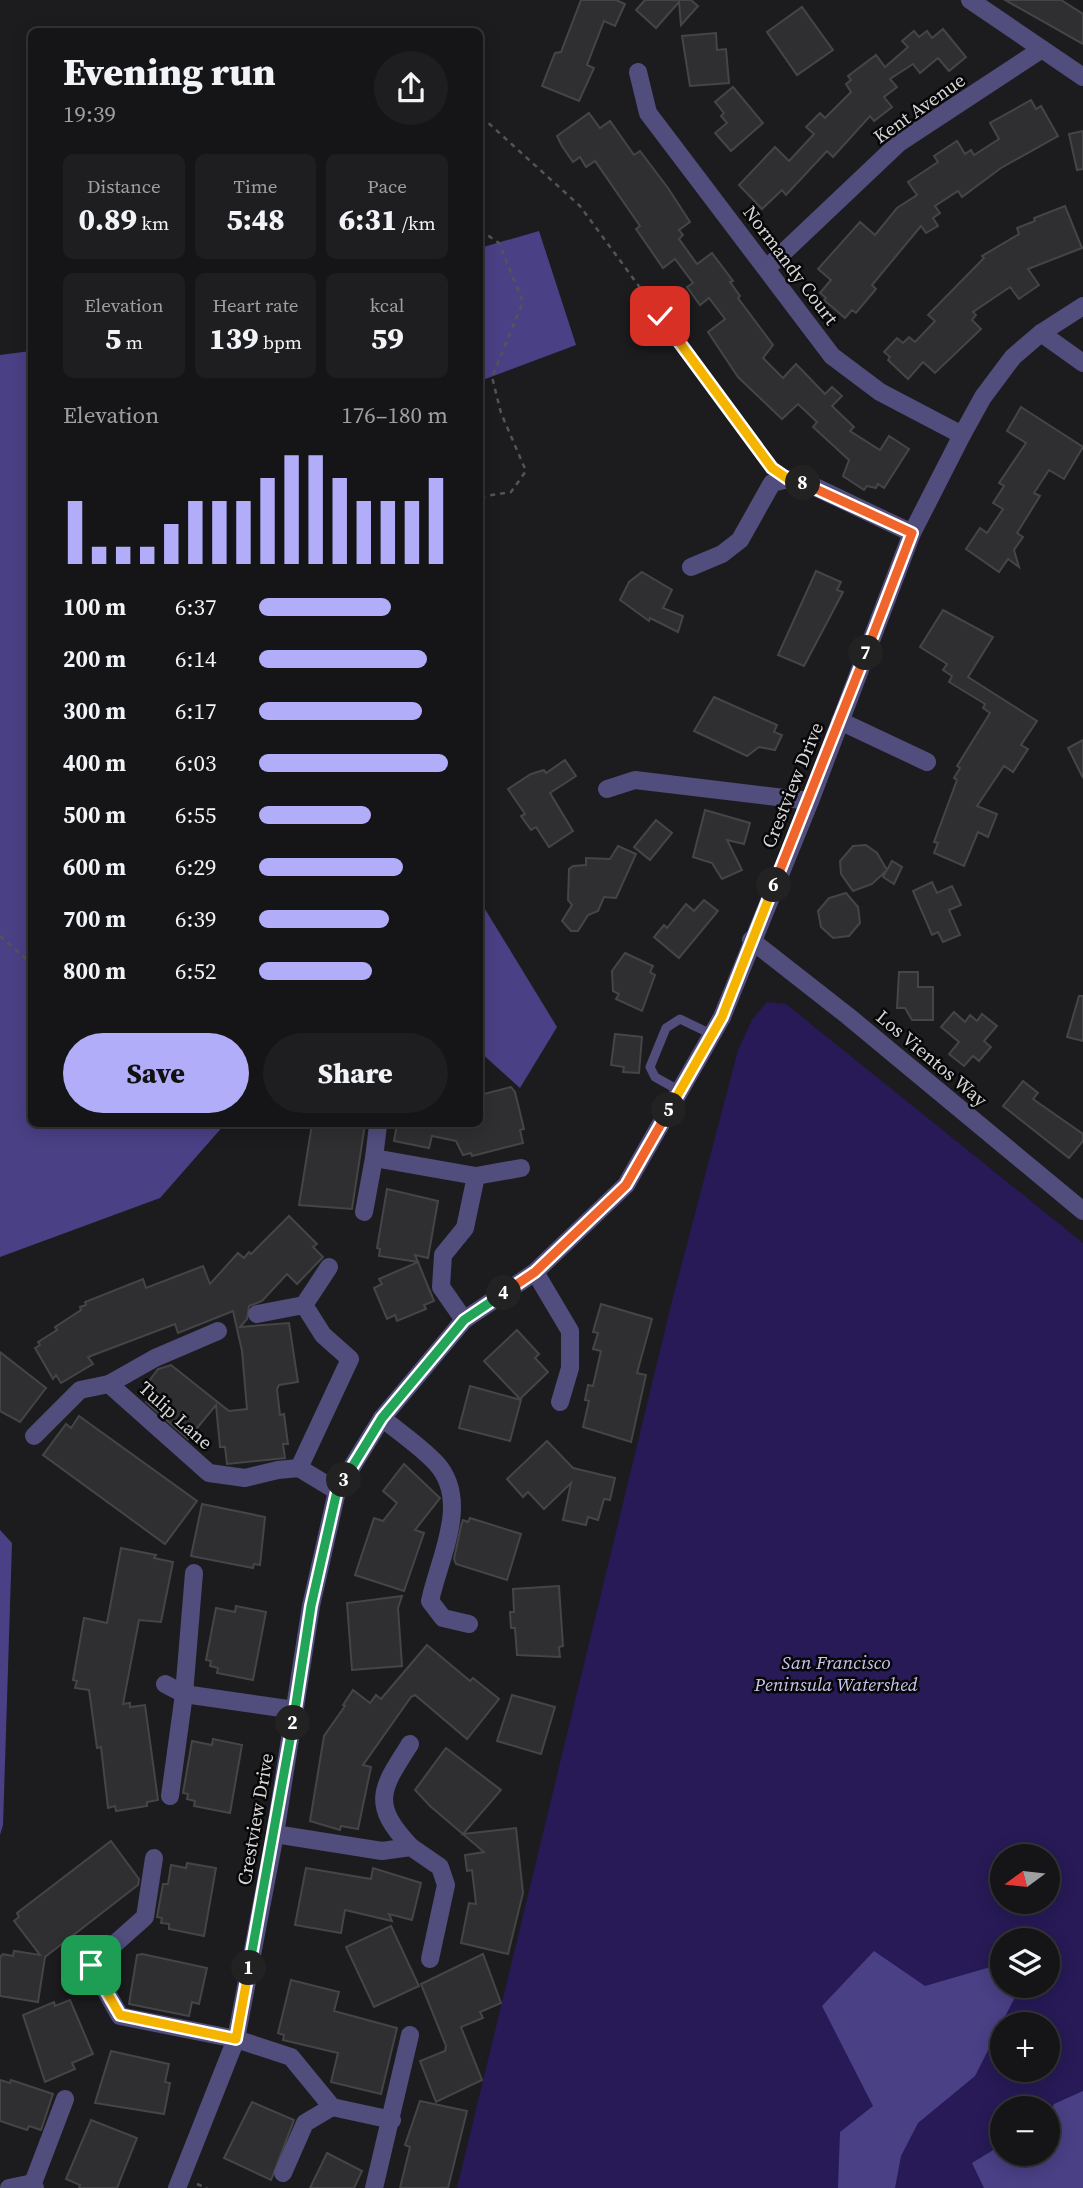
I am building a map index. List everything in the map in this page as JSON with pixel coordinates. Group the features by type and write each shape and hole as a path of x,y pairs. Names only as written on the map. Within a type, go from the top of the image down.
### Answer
{"street":[{"path":"971,0 1083,77"},
{"name":"Kent Avenue","path":"767,268 899,143 1042,49"},
{"name":"Normandy Court","path":"638,72 648,113 832,356 880,392 962,435"},
{"name":"Crestview Drive","path":"177,2188 236,2039 275,1834 311,1606 337,1491 382,1418 464,1320 535,1272 626,1185 722,1017 751,940 810,801 912,533 962,435 983,397 1013,357 1041,333 1083,306"},
{"path":"1041,333 1083,363"},
{"path":"691,567 722,554 740,540 772,482 788,479 811,485 912,533"},
{"path":"840,720 927,762"},
{"path":"607,789 635,780 810,801"},
{"name":"Los Vientos Way","path":"751,940 848,1016 1083,1211"},
{"path":"364,1212 378,1127"},
{"path":"374,1158 476,1176 521,1168"},
{"path":"464,1320 442,1287 443,1255 465,1228 476,1176"},
{"path":"257,1314 304,1305 328,1267"},
{"path":"535,1272 570,1331 570,1368 560,1402"},
{"path":"304,1305 323,1335 350,1359 299,1468 337,1491"},
{"name":"Tulip Lane","path":"34,1436 80,1391 109,1384 155,1358 218,1332"},
{"name":"Tulip Lane","path":"109,1384 209,1473 245,1479 278,1470 299,1468"},
{"path":"382,1418 437,1464 452,1489 454,1513 430,1601 443,1618 469,1624"},
{"path":"170,1796 184,1695 194,1573"},
{"path":"165,1684 184,1695 295,1710"},
{"path":"410,1744 385,1782 385,1807 392,1826 411,1847 440,1867 446,1885 429,1959"},
{"path":"275,1834 382,1851 411,1847"},
{"path":"154,1858 145,1917 91,1965 120,2015 236,2039 291,2057 332,2107 392,2120"},
{"path":"374,2188 410,2035"},
{"path":"9,2188 34,2186 65,2099"},
{"path":"283,2173 305,2123 332,2107"}],"lane":[{"path":"680,1091 655,1077 650,1067 666,1028 680,1019 711,1034"}],"path":[{"path":"483,120 517,145 580,206 772,468 788,479"},
{"path":"483,232 499,243 523,302 492,377 501,413 526,471 511,492 483,497"},
{"path":"0,936 28,960"}],"green space":[{"name":"San Francisco Peninsula Watershed","path":"767,1002 786,1004 1083,1243 1083,2188 457,2188 672,1301 738,1050 752,1020"}],"shaded area":[{"path":"539,231 576,345 483,380 483,247"},
{"path":"28,351 28,1127 222,1127 160,1198 0,1257 0,355"},
{"path":"483,906 557,1027 520,1088 483,1055"},
{"path":"0,1530 12,1543 3,1825 0,1835"},
{"path":"874,1951 925,1986 990,1967 990,1998 1014,1998 1007,2012 990,2012 990,2046 975,2076 918,2123 901,2156 895,2188 838,2188 840,2132 873,2106 822,2006"},
{"path":"1083,2091 1083,2188 984,2188 972,2163 990,2152 990,2166 1060,2166 1060,2101"}],"building":[{"path":"581,0 616,0 625,4 615,26 604,21 587,65 594,68 579,101 542,86 555,53 561,52"},
{"path":"645,0 691,0 698,6 681,25 679,2 656,28 636,10"},
{"path":"1005,0 1061,0 1083,14 1083,44"},
{"path":"802,7 833,50 797,75 767,32"},
{"path":"943,29 966,57 949,71 938,58 920,73 913,64 890,79 897,87 884,97 892,107 874,121 870,116 833,157 827,151 786,195 782,190 762,209 739,185 775,147 789,161 814,134 806,127 820,113 825,118 851,92 846,84 851,80 848,76 876,55 885,67 908,47 902,41 914,31 919,37 927,31 932,38"},
{"path":"716,33 717,50 726,49 729,83 690,86 682,36"},
{"path":"733,87 763,123 731,151 715,133 727,123 721,116 724,113 715,102"},
{"path":"1031,100 1036,109 1041,106 1058,136 1001,168 962,197 958,191 935,206 940,213 933,218 938,226 926,233 921,226 872,285 876,289 856,313 852,310 845,318 824,300 826,298 820,293 831,280 818,269 860,222 875,235 897,208 917,195 908,182 938,162 934,156 957,141 965,154 971,150 974,155 999,139 990,123"},
{"path":"589,113 600,128 610,121 634,155 640,151 668,188 690,222 679,230 683,235 679,239 697,264 712,253 733,281 730,282 740,296 738,298 773,345 763,358 783,378 796,364 825,394 832,387 842,396 832,406 854,427 850,431 880,450 889,436 909,449 884,488 878,484 876,488 867,486 864,490 843,476 849,460 813,427 817,422 798,404 782,419 738,377 708,332 725,319 709,298 700,305 687,287 693,283 675,259 663,268 636,229 640,226 595,161 586,167 580,157 573,162 562,146 557,136"},
{"path":"1083,131 1083,169 1077,170 1069,134"},
{"path":"1065,206 1082,248 1028,269 1039,285 1019,299 1010,287 973,312 976,315 972,320 981,329 935,373 923,362 908,379 888,360 890,357 884,352 897,338 903,343 909,337 915,342 935,321 928,315 984,258 982,256 1019,234 1017,228"},
{"path":"1021,407 1083,447 1064,479 1049,470 1034,493 1040,496 1017,533 1023,537 1014,550 1019,567 1008,559 999,572 966,549 980,528 987,533 1003,509 993,503 1004,486 999,483 1026,443 1007,431"},
{"path":"816,571 841,582 837,590 843,592 804,666 778,655"},
{"path":"642,572 672,590 663,608 683,616 678,632 650,618 649,621 620,600 629,582"},
{"path":"943,610 993,637 968,677 1037,721 1021,745 1028,749 1013,772 1004,766 977,806 997,814 988,837 978,832 964,866 934,853 938,843 934,842 957,780 954,778 960,768 957,766 990,713 983,708 985,704 949,682 952,676 943,670 947,664 920,647"},
{"path":"714,697 777,725 774,732 782,735 775,750 759,747 747,756 694,731"},
{"path":"1083,740 1083,778 1068,748"},
{"path":"565,760 576,776 550,793 573,831 549,847 536,827 531,830 521,816 525,814 508,789 531,774 544,770 546,773"},
{"path":"705,810 750,823 744,844 727,840 742,870 722,879 712,863 693,857"},
{"path":"656,820 672,833 650,860 634,847"},
{"path":"866,845 877,853 887,870 892,861 902,867 894,884 883,877 886,871 872,884 853,891 841,874 840,861 853,846"},
{"path":"618,846 636,854 616,898 604,897 598,911 588,915 578,931 571,931 562,921 572,905 568,900 569,869 586,865 586,858 610,859"},
{"path":"932,882 937,893 952,886 961,905 949,910 960,935 943,942 938,932 932,935 913,891"},
{"path":"846,893 858,907 860,923 849,936 833,938 821,927 818,911 829,898"},
{"path":"704,900 718,911 679,958 654,937 664,925 667,928 686,904 694,911"},
{"path":"625,953 653,966 650,972 655,975 642,1011 616,999 619,994 613,991 612,971"},
{"path":"899,972 918,972 918,987 933,987 933,1020 912,1020 905,1008 897,1008"},
{"path":"1079,996 1083,996 1083,1041 1067,1037"},
{"path":"954,1012 965,1022 970,1015 977,1021 982,1014 997,1026 984,1041 991,1047 979,1061 973,1056 964,1066 949,1054 959,1042 941,1027"},
{"path":"615,1034 642,1037 639,1073 623,1072 624,1067 611,1065"},
{"path":"1023,1081 1038,1093 1033,1099 1083,1134 1083,1141 1069,1158 1003,1106"},
{"path":"511,1087 515,1092 524,1129 520,1130 523,1143 472,1156 471,1153 463,1155 456,1141 432,1136 429,1148 394,1141 396,1127 483,1127 483,1094"},
{"path":"312,1127 365,1127 352,1209 299,1205"},
{"path":"387,1189 438,1201 428,1258 415,1255 418,1262 379,1256 380,1249 377,1248"},
{"path":"289,1216 317,1244 313,1247 323,1257 297,1284 287,1274 262,1301 249,1306 247,1319 240,1327 289,1323 298,1382 279,1385 277,1389 280,1415 284,1414 288,1444 283,1444 285,1458 227,1464 225,1447 220,1447 216,1405 188,1439 146,1402 155,1392 146,1385 158,1369 171,1365 229,1411 247,1409 242,1351 233,1311 178,1333 175,1324 88,1357 93,1364 61,1383 56,1375 53,1379 35,1348 40,1345 38,1342 57,1330 55,1327 81,1310 80,1307 86,1305 85,1302 143,1279 146,1288 203,1266 210,1284 238,1253 244,1258 249,1252 251,1254"},
{"path":"418,1262 434,1301 424,1305 426,1309 397,1321 395,1315 387,1319 374,1288 382,1284 379,1279"},
{"path":"601,1304 652,1319 637,1373 646,1375 631,1442 583,1427 589,1401 585,1400 588,1385 593,1386 601,1351 593,1349 598,1333 593,1332"},
{"path":"517,1330 539,1354 535,1358 548,1372 520,1399 484,1361"},
{"path":"0,1352 46,1388 20,1422 0,1411"},
{"path":"470,1386 521,1400 510,1441 459,1428"},
{"path":"79,1416 197,1501 165,1544 43,1455 66,1424 71,1428"},
{"path":"547,1441 573,1468 615,1478 610,1500 604,1499 598,1520 588,1517 586,1525 563,1520 571,1483 544,1509 528,1492 523,1497 507,1479"},
{"path":"404,1464 440,1498 415,1530 424,1533 404,1591 355,1575 374,1518 383,1521 397,1503 383,1491"},
{"path":"202,1504 265,1517 260,1565 254,1564 253,1568 191,1556"},
{"path":"470,1518 521,1534 507,1580 456,1564 454,1559 461,1526 463,1520 468,1522"},
{"path":"121,1548 156,1555 154,1558 173,1562 161,1622 139,1620 123,1704 130,1703 130,1707 145,1705 158,1800 147,1802 147,1806 116,1811 115,1806 108,1808 101,1747 97,1748 89,1690 75,1688 77,1681 73,1680 84,1618 107,1623"},
{"path":"559,1586 563,1646 559,1647 560,1657 517,1655 515,1628 511,1628 510,1612 514,1612 513,1589"},
{"path":"402,1596 398,1608 402,1666 352,1670 347,1603"},
{"path":"236,1606 266,1612 253,1680 217,1673 218,1668 210,1666 211,1661 206,1660 216,1608 235,1612"},
{"path":"427,1645 470,1681 473,1678 499,1699 467,1739 415,1695 411,1697 363,1765 371,1767 358,1829 341,1826 340,1830 310,1821 324,1736 345,1706 343,1705 353,1690 370,1703 376,1695 381,1699"},
{"path":"512,1695 555,1707 541,1754 497,1741"},
{"path":"213,1739 242,1745 230,1813 194,1806 195,1801 187,1799 188,1794 183,1793 192,1741 212,1745"},
{"path":"446,1748 501,1790 463,1834 516,1828 523,1893 508,1954 461,1943 469,1903 476,1904 472,1870 467,1871 465,1855 484,1852 430,1806 415,1790"},
{"path":"111,1841 139,1879 138,1885 45,1957 38,2002 0,1996 0,1957 3,1954 13,1956 14,1951 40,1955 14,1921 19,1917 17,1913"},
{"path":"187,1863 216,1868 204,1936 169,1929 169,1924 161,1923 162,1918 157,1917 163,1884 168,1884 171,1865 186,1868"},
{"path":"306,1868 371,1879 373,1868 421,1883 412,1920 389,1914 392,1921 345,1910 341,1933 295,1925"},
{"path":"391,1926 419,1986 374,2007 346,1947"},
{"path":"483,1954 501,2003 480,2012 483,2018 461,2027 482,2080 436,2102 420,2061 445,2051 446,2046 421,1984"},
{"path":"137,1955 207,1968 199,2004 192,2002 189,2016 129,2004"},
{"path":"291,1980 339,1992 334,2011 397,2028 381,2094 331,2082 338,2053 283,2040 284,2035 278,2033"},
{"path":"70,2000 93,2054 72,2063 75,2069 45,2082 23,2015 54,2002 55,2006"},
{"path":"111,2051 169,2064 165,2082 170,2083 164,2114 95,2103"},
{"path":"0,2080 10,2083 11,2080 53,2094 41,2130 29,2126 27,2130 0,2121"},
{"path":"420,2101 467,2111 448,2188 400,2188 410,2147 405,2145"},
{"path":"252,2102 294,2120 271,2180 224,2158"},
{"path":"91,2120 137,2138 117,2188 79,2188 80,2185 66,2179"},
{"path":"327,2153 362,2171 354,2188 310,2188"}],"route":[{"path":"91,1965 120,2015 236,2039 275,1834 311,1606 337,1491 382,1418 464,1320 535,1272 626,1185 722,1017 751,940 810,801 912,533 811,485 788,479 772,468 660,316"}]}
